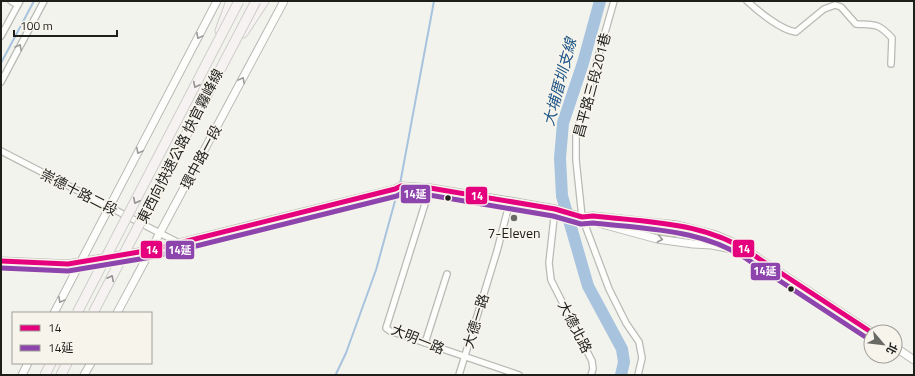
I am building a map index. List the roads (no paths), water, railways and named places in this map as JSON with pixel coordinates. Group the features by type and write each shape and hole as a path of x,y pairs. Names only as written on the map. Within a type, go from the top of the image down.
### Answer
{"highway":[{"path":"208,61 231,1"},
{"name":"東西向快速公路 快官霧峰線","path":"78,312 240,1"},
{"name":"東西向快速公路 快官霧峰線","path":"94,312 256,1"},
{"path":"219,71 264,1"},
{"path":"45,374 50,364"},
{"path":"61,375 66,364"}],"street":[{"path":"1,36 19,3 11,1"},
{"path":"1,82 44,1"},
{"path":"55,312 217,1"},
{"name":"環中路一段","path":"118,312 284,1"},
{"name":"昌平路三段201巷","path":"614,1 576,134 576,160 582,217 609,289 626,323 639,342 642,358 638,375"},
{"path":"747,1 763,14 790,31 796,32 824,9 835,5 840,7 856,24 876,25 882,28 892,38 891,64"},
{"name":"崇德十路二段","path":"1,151 179,243"},
{"path":"1,261 68,264 151,250 398,188 430,188 555,209 591,221 657,239 720,246 740,251 758,258"},
{"name":"大明一路","path":"430,188 386,328 390,331 465,358 519,375"},
{"name":"大德一路","path":"459,375 493,267 510,201"},
{"name":"大德北路","path":"555,209 549,263 551,280 592,361 593,369 591,375"},
{"path":"582,217 593,216 677,225 713,234 745,248 863,327"},
{"path":"425,343 447,274"},
{"path":"903,352 914,360"},
{"path":"22,375 28,364"},
{"path":"84,375 90,364"}],"waterway":[{"path":"1,63 34,1"},
{"path":"400,184 434,1"},
{"name":"大埔厝圳支線","path":"600,1 583,63 563,123 560,158 562,196 588,286 622,349 624,362 621,375"},
{"path":"336,374 346,353 376,270 398,190"}],"place":[{"name":"7-Eleven","path":"514,218"}]}
